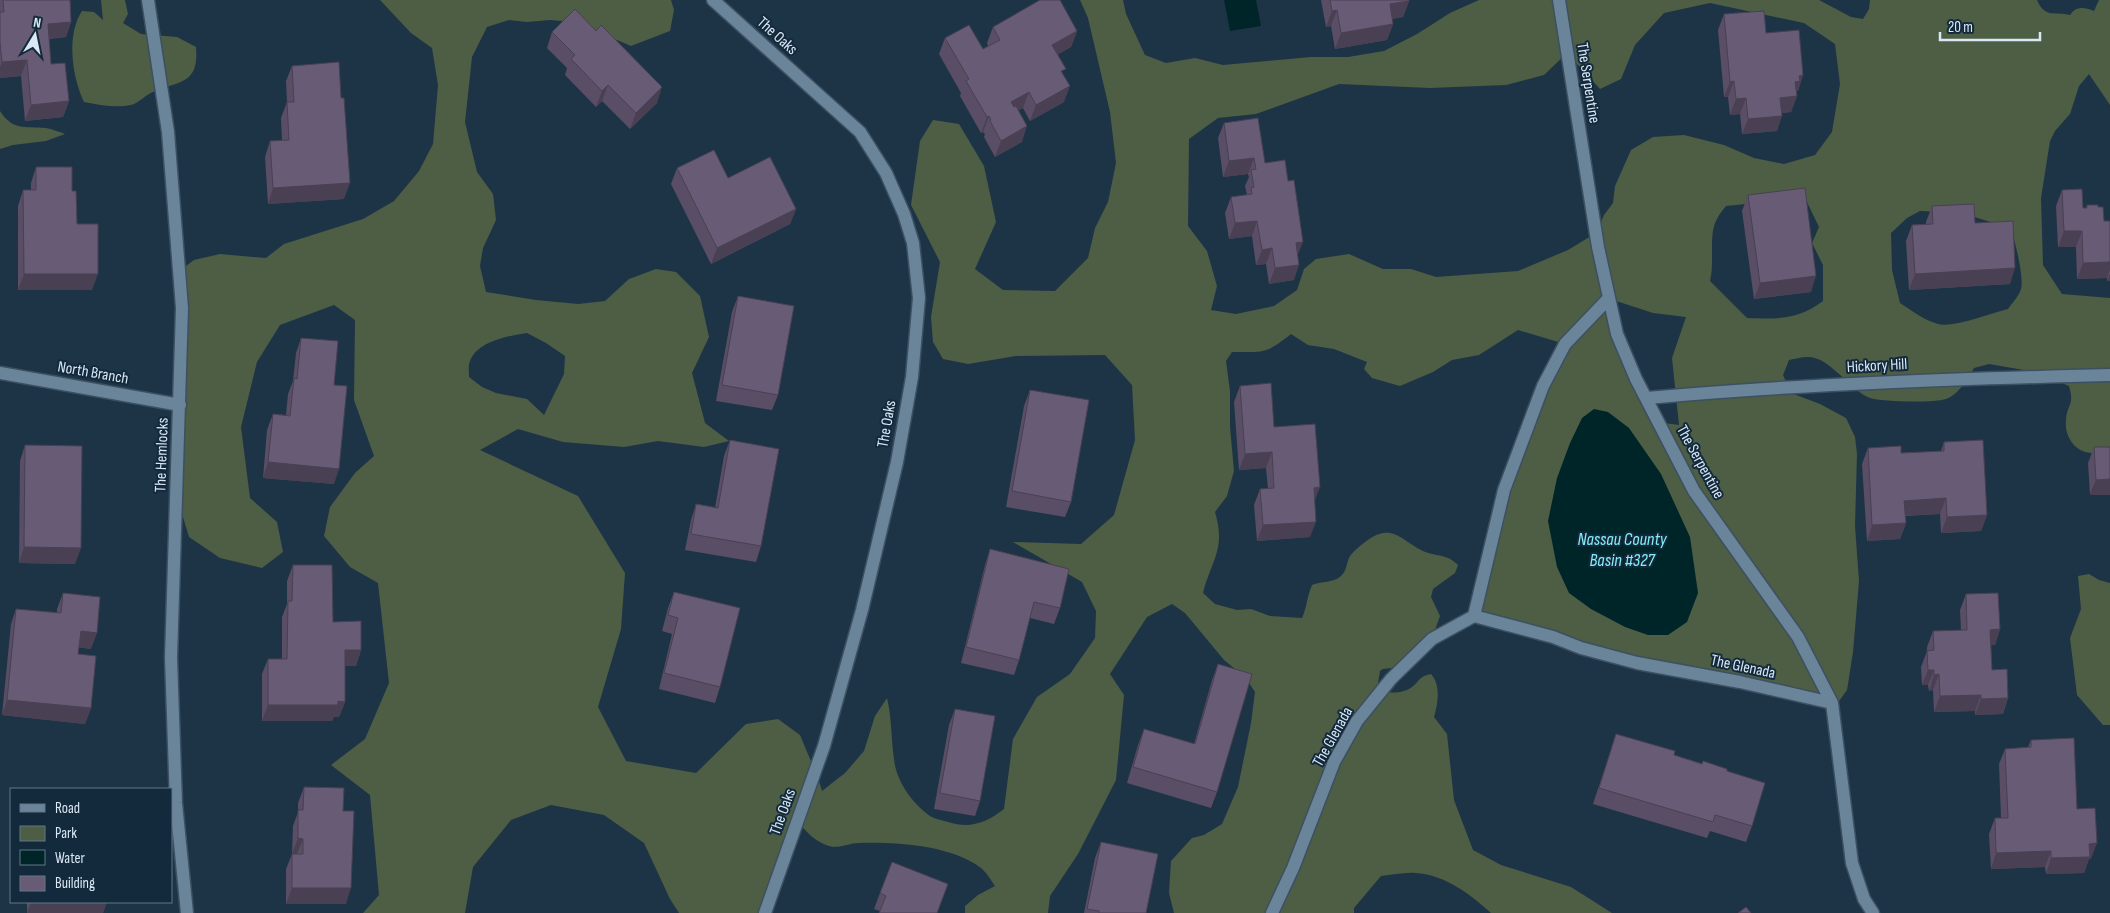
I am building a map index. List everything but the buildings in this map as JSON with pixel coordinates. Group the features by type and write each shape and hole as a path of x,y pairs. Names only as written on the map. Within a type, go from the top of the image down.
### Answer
{"street":[{"name":"The Hemlocks","path":"148,0 168,132 182,308 171,658 176,803 187,913"},
{"name":"The Oaks","path":"713,0 860,132 886,173 904,214 913,243 918,298 912,378 907,406 862,610 824,746 765,913"},
{"name":"The Serpentine","path":"1559,0 1598,247 1617,334 1636,379 1694,491 1798,636 1832,703 1852,863 1862,893 1874,913"},
{"path":"1474,616 1504,490 1543,386 1565,344 1609,298"},
{"name":"North Branch","path":"0,373 180,405"},
{"name":"Hickory Hill","path":"1647,398 1737,390 1864,383 2110,376"},
{"name":"The Glenada","path":"1272,913 1293,868 1334,762 1357,721 1391,679 1432,639 1474,616 1538,633 1606,656 1740,682 1832,703"}],"green space":[{"path":"101,0 125,0 128,14 123,23 141,34 177,37 196,47 195,68 187,79 152,92 131,105 113,106 84,102 76,81 72,56 74,32 82,11 94,12 103,20"},
{"path":"380,0 671,0 674,10 670,31 631,46 575,22 509,20 487,27 472,57 465,122 477,172 493,194 496,220 483,248 480,266 486,292 578,304 605,301 629,279 656,269 676,272 700,296 709,337 692,373 705,423 729,441 704,447 658,441 624,447 563,442 518,429 480,450 578,496 625,573 621,629 598,707 626,761 696,773 746,724 778,719 800,735 822,791 845,773 864,751 875,716 887,698 895,767 906,791 923,811 934,818 956,824 971,825 991,818 1004,809 1013,739 1037,697 1070,674 1095,638 1096,611 1082,582 1013,542 1081,544 1114,515 1135,440 1132,385 1105,355 1016,356 968,364 943,359 933,342 931,317 940,262 911,205 920,141 933,120 959,124 984,166 996,222 975,269 1003,290 1055,291 1088,258 1095,228 1108,202 1116,163 1110,112 1088,18 1080,0 1123,0 1126,14 1145,55 1166,63 1195,58 1223,65 1311,57 1348,57 1384,51 1417,34 1450,13 1479,0 1819,0 1851,17 1863,19 1869,9 1870,0 2037,0 2043,10 2047,12 2070,15 2080,8 2094,11 2099,0 2110,0 2110,105 2089,74 2079,86 2070,114 2055,131 2050,141 2041,198 2043,265 2062,294 2110,298 2110,449 2096,453 2085,452 2071,442 2066,426 2071,401 2069,386 2035,372 1989,364 1974,368 1959,390 1946,399 1896,401 1870,398 1862,394 1832,367 1815,358 1805,357 1789,360 1783,375 1791,393 1820,404 1846,418 1855,437 1857,454 1855,526 1859,581 1853,652 1847,690 1837,704 1637,663 1474,616 1504,490 1565,344 1518,330 1479,355 1452,360 1433,372 1400,386 1372,378 1364,369 1367,362 1334,349 1308,345 1291,334 1276,345 1258,352 1232,352 1226,361 1230,391 1230,427 1234,471 1227,496 1215,512 1219,535 1218,545 1203,593 1215,604 1237,610 1251,609 1270,616 1302,618 1312,585 1335,580 1341,576 1352,554 1365,542 1382,533 1395,534 1423,551 1454,561 1458,565 1455,573 1433,589 1431,597 1440,616 1428,650 1400,661 1392,668 1383,669 1380,671 1378,683 1384,692 1395,692 1409,689 1427,675 1431,674 1434,678 1438,694 1434,717 1447,734 1454,800 1473,850 1501,865 1571,887 1612,913 1491,913 1466,893 1437,877 1403,873 1381,876 1354,908 1354,913 1174,913 1169,893 1171,861 1192,838 1204,835 1222,824 1238,787 1251,723 1255,692 1245,677 1224,660 1185,613 1172,604 1147,617 1110,674 1124,695 1116,780 1078,854 1050,896 1048,913 965,913 965,906 978,895 995,886 983,870 969,860 939,850 906,844 855,843 836,847 829,846 811,836 798,820 765,913 679,913 670,899 644,843 604,815 551,805 511,820 473,867 465,913 363,913 379,895 370,795 331,765 365,739 389,683 378,583 350,567 324,536 330,507 355,473 374,456 354,400 355,320 334,305 280,325 257,362 241,427 250,498 277,522 283,552 262,568 220,558 189,537 177,497 179,271 194,260 220,254 266,258 284,244 363,219 394,201 419,171 433,144 438,85 432,48 411,33","holes":["1710,3 1804,23 1835,44 1840,84 1832,132 1815,155 1784,164 1754,158 1724,145 1684,135 1653,137 1631,150 1615,186 1613,203 1604,215 1596,233 1568,250 1518,271 1436,277 1411,269 1383,269 1349,254 1316,259 1304,269 1297,290 1274,306 1236,314 1211,310 1217,286 1207,251 1188,226 1189,139 1218,118 1256,114 1339,84 1430,88 1506,85 1544,75 1567,53 1600,89 1621,79 1635,45 1664,13","1805,198 1819,227 1812,243 1823,265 1823,301 1796,315 1747,318 1710,281 1714,225 1726,206","1920,211 1957,214 1979,218 2012,233 2016,245 2022,284 2019,294 2008,309 1963,322 1945,325 1928,320 1900,303 1892,270 1891,233 1907,218","1610,299 1653,313 1686,317 1672,358 1679,425 1664,423 1617,334","527,333 565,356 564,374 544,415 527,399 496,393 482,387 469,377 469,363 474,354 487,344"]},
{"path":"0,111 14,125 46,128 65,134 46,141 13,145 0,149"},
{"path":"2089,574 2099,580 2110,583 2110,725 2103,725 2077,695 2070,638 2081,609 2078,576"}],"water":[{"path":"1224,0 1256,0 1261,26 1230,31"},
{"name":"Nassau County Basin #327","path":"1594,409 1608,412 1629,428 1661,474 1690,537 1698,593 1687,622 1668,635 1648,635 1625,627 1591,609 1569,593 1557,567 1548,521 1557,478 1582,418"}]}
